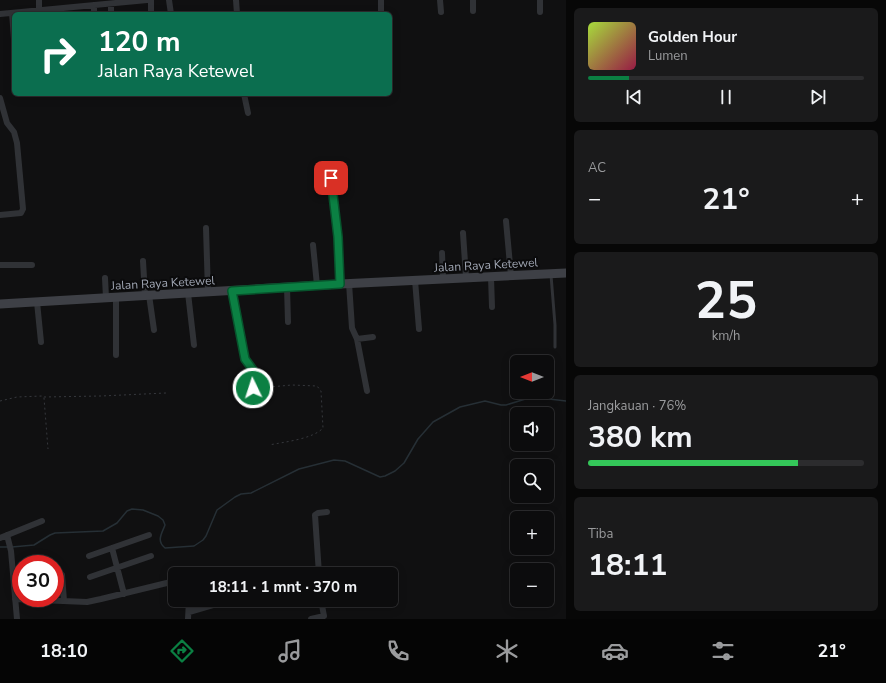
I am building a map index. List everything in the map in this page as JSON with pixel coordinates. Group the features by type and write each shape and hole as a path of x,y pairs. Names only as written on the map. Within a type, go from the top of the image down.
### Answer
{"main road":[{"name":"Jalan Raya Ketewel","path":"0,304 345,283 566,273"}],"street":[{"path":"39,0 42,11"},
{"path":"28,12 112,2 147,0"},
{"path":"151,0 151,12"},
{"path":"169,0 171,12"},
{"path":"236,0 236,12"},
{"path":"381,0 381,12"},
{"path":"440,0 442,12"},
{"path":"473,0 473,11"},
{"path":"540,0 540,12"},
{"path":"111,12 112,2"},
{"path":"94,5 94,12"},
{"path":"70,7 70,12"},
{"path":"0,14 12,13"},
{"path":"244,96 248,113"},
{"path":"0,98 8,123 17,143 20,163 23,210 21,213 0,215"},
{"path":"331,178 338,237 352,328 357,339 367,391"},
{"path":"506,221 511,276"},
{"path":"206,228 208,292"},
{"path":"463,233 466,277"},
{"path":"313,245 317,285"},
{"path":"442,253 443,278"},
{"path":"143,261 147,295 154,330"},
{"path":"0,265 32,265"},
{"path":"491,277 492,307"},
{"path":"105,278 106,298"},
{"path":"414,280 419,329"},
{"path":"287,287 288,322"},
{"path":"232,291 245,359 253,370 253,388"},
{"path":"188,293 194,345"},
{"path":"116,297 116,355"},
{"path":"37,302 41,342"},
{"path":"357,339 373,337"},
{"path":"318,567 314,515 327,512"},
{"path":"0,538 42,521"},
{"path":"7,535 12,564"},
{"path":"89,556 149,536"},
{"path":"112,548 124,594"},
{"path":"90,577 151,556"},
{"path":"64,601 87,602 168,583"},
{"path":"16,607 17,619"},
{"path":"188,616 208,607"},
{"path":"311,619 324,616 322,607"}],"lane":[{"path":"551,274 556,325 556,347"}],"path":[{"path":"253,388 292,385 317,386 320,389 322,430 308,436 269,445"},
{"path":"0,401 17,397 101,396 166,392"},
{"path":"44,397 48,449"}],"waterway":[{"path":"12,547 34,545 55,533 103,531 117,523 127,511 132,509 143,510 158,516 163,520 165,525 160,540 165,548 194,546 206,536 217,510 235,497 241,494 251,493 299,469 334,460 345,461 380,477 385,476 395,471 404,463 418,439 433,422 460,407 485,401 506,405 532,397 566,401"},
{"path":"0,547 8,547"}],"route":[{"path":"253,388 253,370 245,359 232,291 340,284 338,237 331,178"}]}
